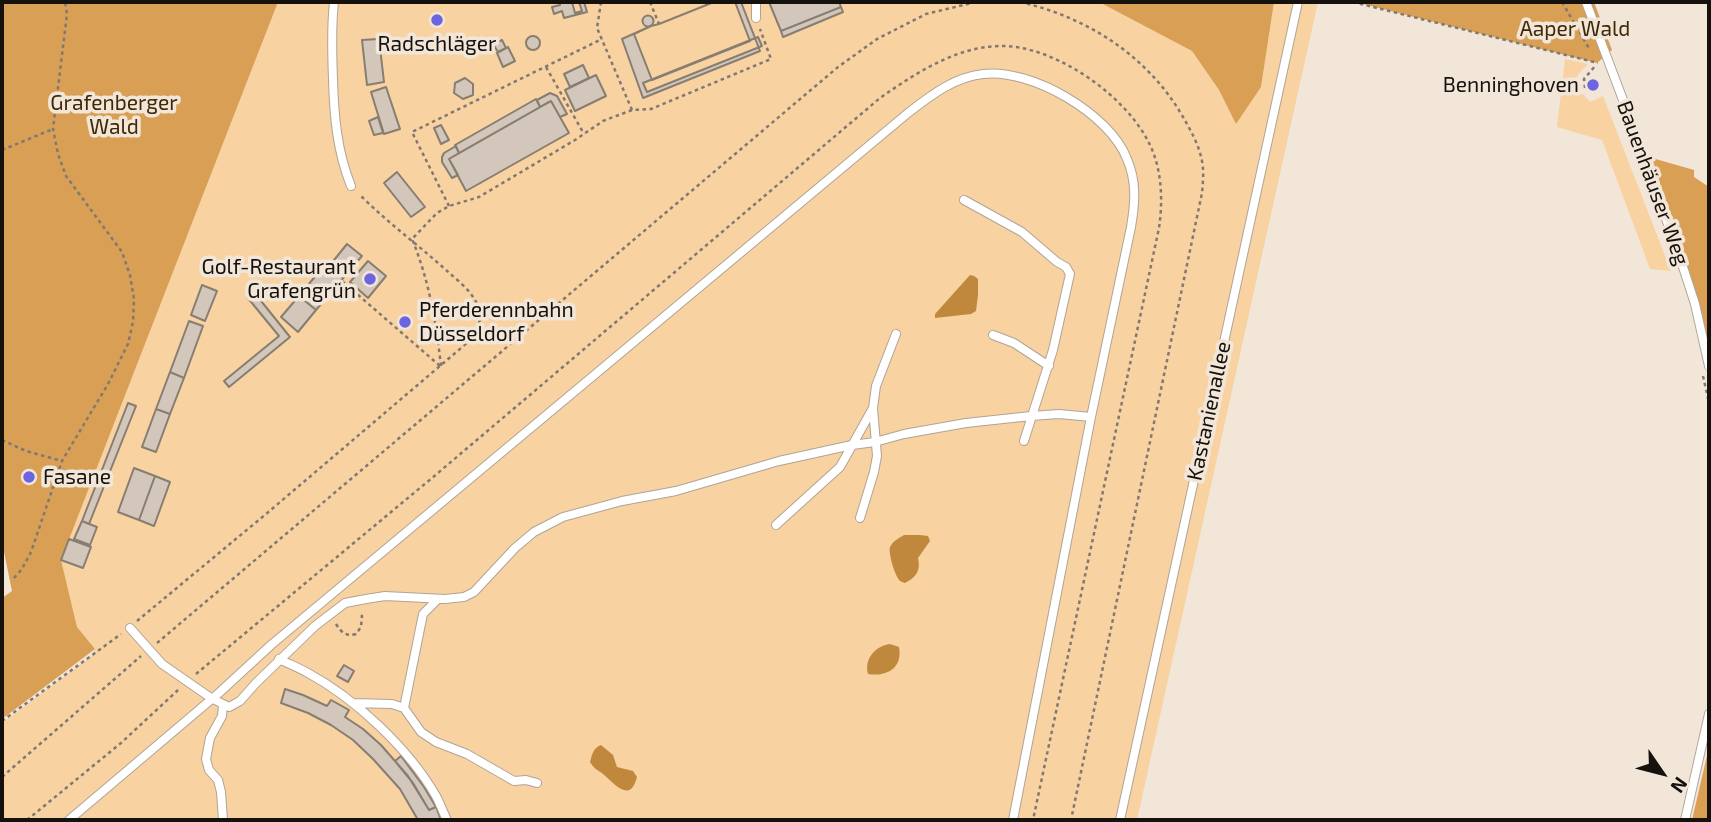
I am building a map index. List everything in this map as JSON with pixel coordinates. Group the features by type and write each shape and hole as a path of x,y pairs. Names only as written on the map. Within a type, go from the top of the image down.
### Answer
{"lane":[{"path":"334,2 331,32 334,110 339,148 351,186"},
{"path":"756,2 757,18"},
{"name":"Kastanienallee","path":"1120,820 1298,2"},
{"name":"Bauenhäuser Weg","path":"1586,2 1684,270 1709,366"},
{"path":"69,820 271,645 932,94 957,81 982,74 1005,74 1052,90 1105,127 1126,156 1135,189 1135,205 1013,820"},
{"path":"964,200 1022,232 1066,267 1070,274 1049,366 1024,441"},
{"path":"860,518 877,456 873,408 876,386 896,334"},
{"path":"993,335 1014,343 1049,366"},
{"path":"776,525 839,467 873,408"},
{"path":"130,628 162,664 211,698 229,707 240,701 279,659 315,626 349,602 385,596 464,597 474,592 515,548 534,532 563,517 622,501 676,491 779,461 904,434 966,423 1031,416 1059,414 1091,417"},
{"path":"404,708 423,614 438,598"},
{"path":"279,659 309,674 369,717 408,757 436,796 447,820"},
{"path":"353,703 392,704 404,708 421,732 436,742 467,754 514,781 537,783"},
{"path":"223,705 222,716 210,738 206,759 209,770 218,780 223,820"},
{"path":"1685,820 1709,715"}],"path":[{"path":"14,578 31,552 62,461 108,384 128,344 133,322 134,299 122,252 66,177 58,154 53,129 67,14 65,2"},
{"path":"601,2 597,28 632,110"},
{"path":"650,2 659,24"},
{"path":"2,777 838,67 877,39 926,13 976,2"},
{"path":"1020,2 1084,23 1148,69 1164,88 1188,126 1203,163 1202,194 1071,820"},
{"path":"1353,2 1598,63"},
{"path":"1562,2 1598,63"},
{"path":"412,239 430,219 449,206 479,197 603,121 632,110 652,109 771,60 757,18"},
{"path":"449,206 412,132 602,39"},
{"path":"1585,88 1584,79 1598,63"},
{"path":"546,67 584,134"},
{"path":"2,150 53,129"},
{"path":"2,721 130,628 474,337 479,328 480,308 473,296 351,186"},
{"path":"1032,820 1159,228 1162,208 1160,186"},
{"path":"412,239 429,290 441,366"},
{"path":"342,281 441,366"},
{"path":"2,439 26,451 62,461"}],"shaded area":[{"path":"278,2 1099,2 1192,51 1219,90 1236,123 1261,87 1274,2 1318,2 1137,820 2,820 2,723 93,655 95,649 77,627 61,560"},
{"path":"1565,59 1588,64 1575,84 1578,94 1583,94 1590,102 1603,96 1671,271 1650,269 1602,140 1557,127"},
{"path":"970,275 978,279 976,311 971,314 935,318 935,314"},
{"path":"904,535 928,536 930,541 918,558 917,573 905,583 900,581 896,574 890,550 893,543"},
{"path":"890,644 899,647 896,666 881,674 868,674 869,658 880,647"},
{"path":"601,745 613,755 617,767 633,771 637,777 630,789 626,791 617,786 590,762 593,752"}],"green space":[{"name":"Grafenberger Wald","path":"2,2 278,2 61,560 77,627 95,649 2,719 2,598 12,591 2,542"},
{"path":"1099,2 1274,2 1261,87 1236,124 1219,90 1192,51"},
{"name":"Aaper Wald","path":"1355,2 1594,2 1612,50 1597,63"},
{"path":"1652,158 1694,170 1694,177 1709,187 1709,354 1697,304"},
{"path":"1709,747 1709,820 1692,820"}],"building":[{"path":"560,2 584,2 587,12 564,18 562,11 554,14 552,7 560,5"},
{"path":"572,2 579,2 582,11 575,13"},
{"path":"714,2 735,2 750,41 652,80 634,34"},
{"path":"714,2 741,2 760,51 643,98 622,39"},
{"path":"769,2 839,2 841,7 781,31"},
{"path":"841,7 843,12 783,37 781,31"},
{"path":"648,15 654,21 648,27 642,21"},
{"path":"533,36 538,38 538,48 533,50 528,48 526,43 528,38"},
{"path":"758,37 762,46 647,92 643,83"},
{"path":"379,39 384,82 367,85 362,40"},
{"path":"502,40 506,48 498,52 493,44"},
{"path":"508,47 515,61 503,67 497,53"},
{"path":"583,65 589,78 570,87 564,74"},
{"path":"596,75 606,96 575,111 565,90"},
{"path":"465,78 473,84 473,95 463,99 454,93 455,83"},
{"path":"386,87 400,129 384,134 371,92"},
{"path":"550,93 557,96 567,114 560,117 551,101 540,107 537,100"},
{"path":"536,99 540,107 459,153 455,145"},
{"path":"551,101 569,133 466,191 449,159"},
{"path":"378,117 383,133 374,135 369,121"},
{"path":"441,125 449,140 441,144 434,128"},
{"path":"456,146 459,153 449,159 458,175 452,178 442,162 442,157"},
{"path":"397,172 425,207 411,217 384,183"},
{"path":"347,244 362,256 316,310 299,296 327,262 330,265"},
{"path":"368,261 386,276 368,298 350,282"},
{"path":"202,285 217,291 205,321 191,315"},
{"path":"253,291 290,337 229,387 224,381 279,336 247,297"},
{"path":"299,296 316,310 298,332 281,317"},
{"path":"189,321 203,326 184,378 170,372"},
{"path":"170,372 184,378 170,414 156,409"},
{"path":"128,403 136,406 89,524 82,521"},
{"path":"156,409 170,414 156,452 142,447"},
{"path":"134,468 155,476 139,520 118,512"},
{"path":"155,476 170,482 154,526 139,520"},
{"path":"82,521 97,527 90,545 74,539"},
{"path":"69,539 91,547 83,568 61,560"},
{"path":"344,665 354,671 348,682 337,676"},
{"path":"285,689 327,706 331,700 349,710 345,717 381,745 408,776 429,810 436,807 441,820 418,820 400,789 353,740 308,713 281,703"},
{"path":"401,756 436,807 429,810 413,783 395,761"}],"place":[{"name":"Radschläger","path":"437,20"},
{"name":"Benninghoven","path":"1593,85"},
{"name":"Golf-Restaurant Grafengrün","path":"370,279"},
{"name":"Pferderennbahn Düsseldorf","path":"405,322"},
{"name":"Fasane","path":"29,477"}]}
